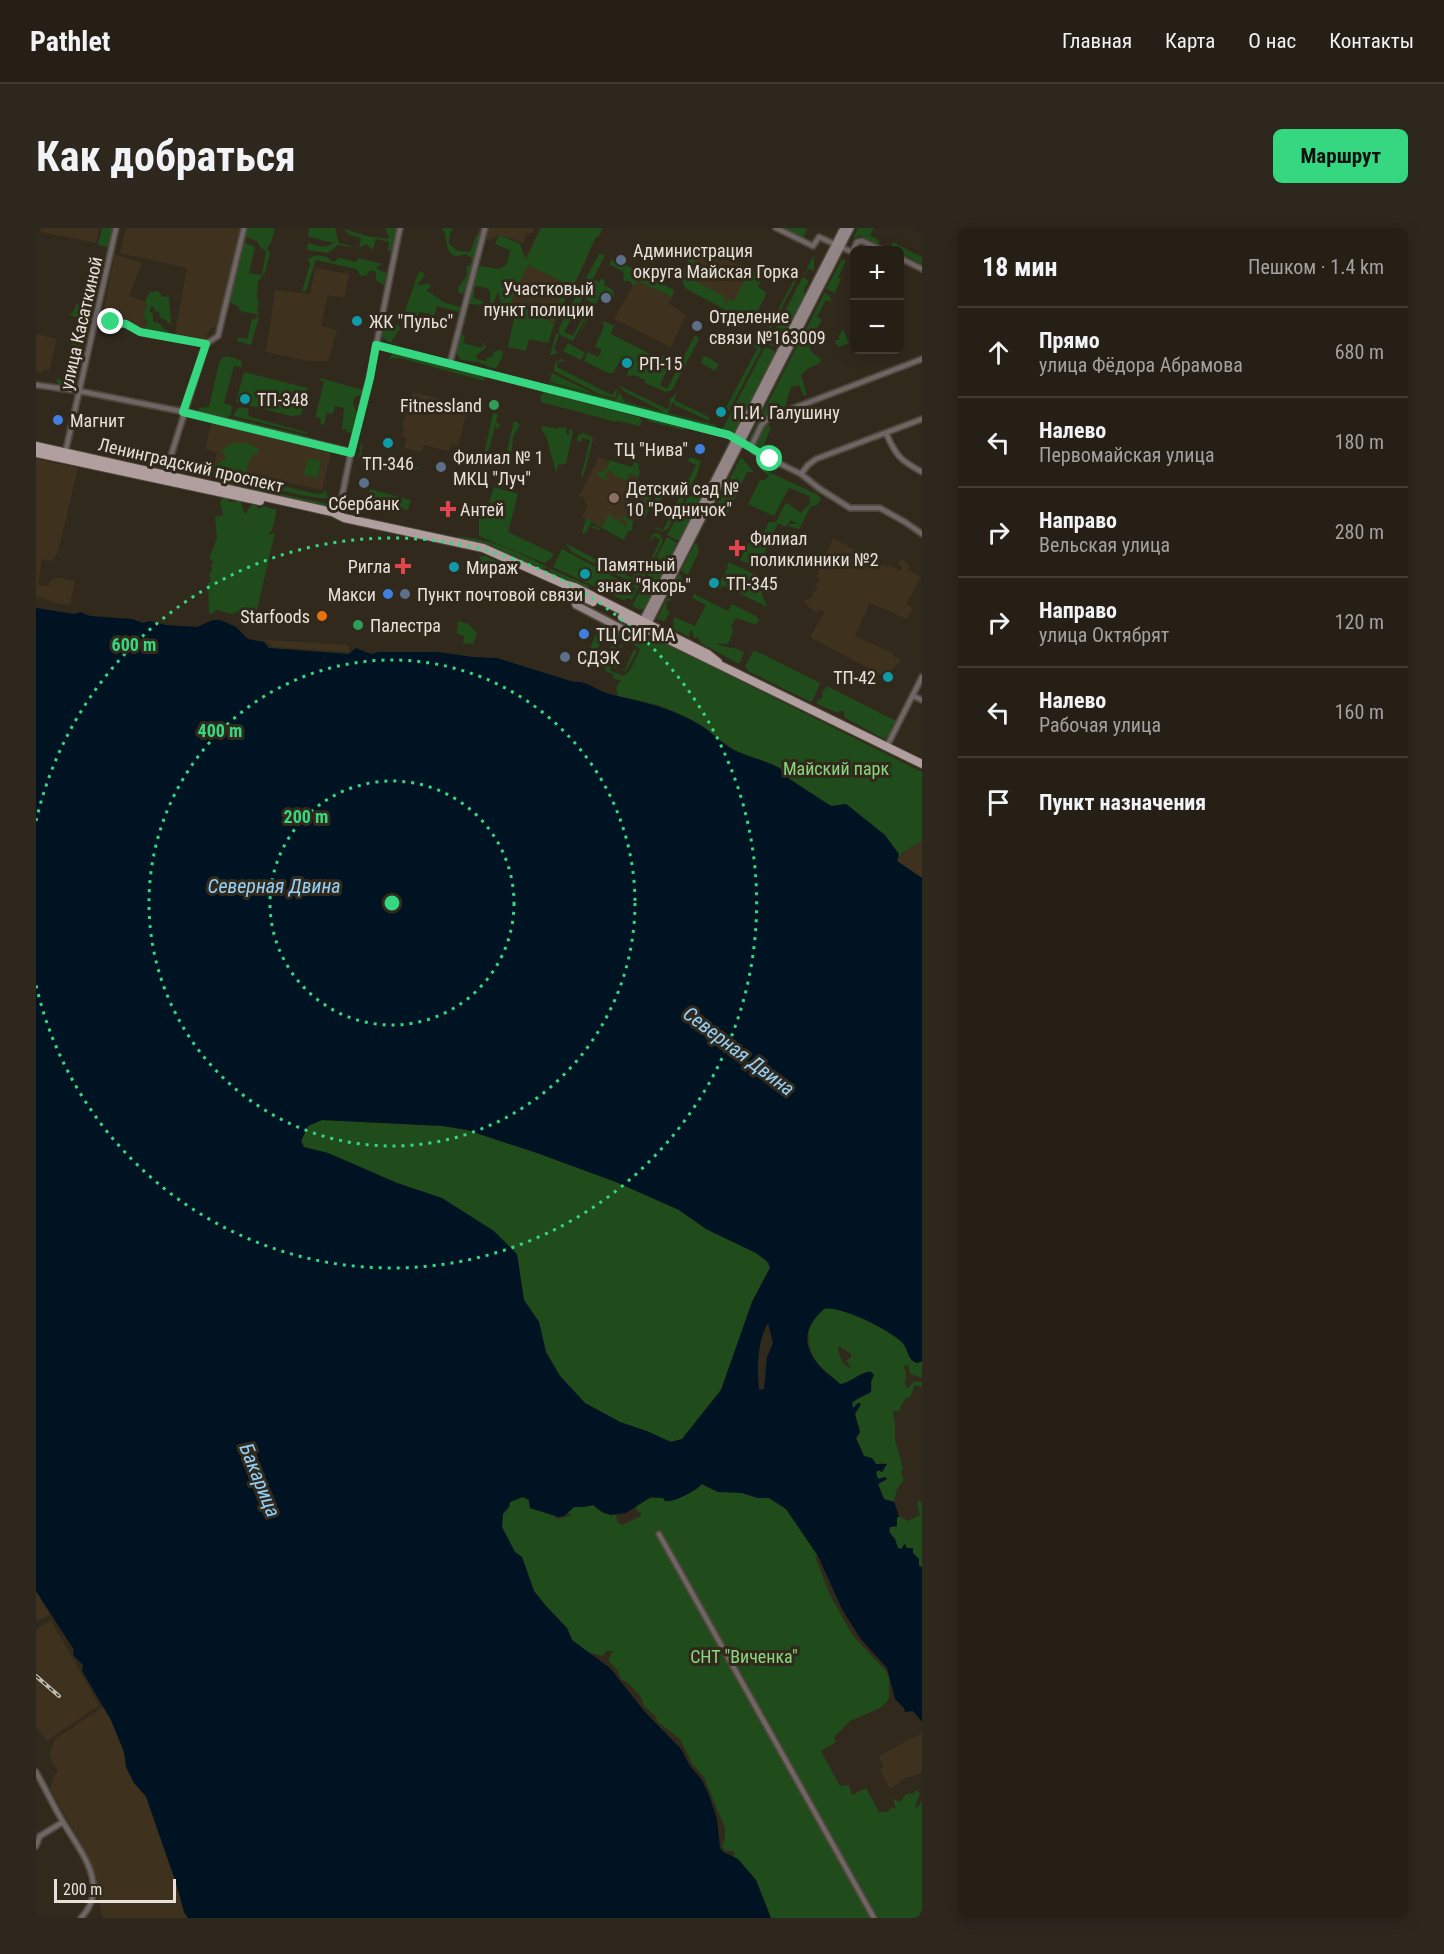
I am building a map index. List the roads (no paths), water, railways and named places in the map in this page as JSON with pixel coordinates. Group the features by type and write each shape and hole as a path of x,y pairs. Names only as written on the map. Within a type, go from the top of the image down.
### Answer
{"main road":[{"path":"838,246 844,228"},
{"path":"572,592 576,605 634,635 639,635 838,246 850,228"},
{"name":"Ленинградский проспект","path":"36,446 65,456"},
{"name":"Ленинградский проспект","path":"36,453 65,456 164,477 330,517 338,516 483,548 575,587 644,624"},
{"name":"Ленинградский проспект","path":"564,584 572,592 708,654 718,662 922,764"}],"street":[{"name":"улица Касаткиной","path":"65,456 116,228"},
{"path":"164,477 206,344 218,336 244,228"},
{"path":"338,516 370,378 400,228"},
{"path":"450,363 484,228"},
{"path":"776,228 813,246 819,237 850,251"},
{"path":"855,246 857,242 862,241 873,246"},
{"path":"904,260 922,269"},
{"path":"95,319 126,324 140,332 206,344"},
{"path":"376,345 729,435 754,451 801,474 850,508 880,508 922,534"},
{"path":"751,447 761,426 768,418 922,359"},
{"path":"36,385 80,391 183,412 351,453"},
{"path":"801,474 816,459 922,419"},
{"path":"886,433 895,454 902,462 922,472"},
{"path":"887,746 922,677"},
{"path":"913,696 922,700"},
{"path":"659,1534 874,1918"},
{"path":"36,1772 86,1859 94,1887 89,1909 81,1918"},
{"path":"36,1846 40,1836 63,1822"}],"water":[{"path":"36,608 166,625 197,627 213,620 220,620 236,627 248,639 264,642 269,648 349,654 356,648 371,654 438,652 497,658 574,682 584,683 608,694 647,703 690,719 729,747 782,770 788,774 788,778 828,804 832,806 846,804 885,835 899,854 897,861 922,878 922,1361 914,1362 902,1342 887,1331 853,1315 832,1309 824,1309 818,1315 809,1328 807,1342 818,1364 840,1384 867,1372 874,1375 871,1392 852,1402 853,1408 858,1403 861,1404 855,1414 860,1432 856,1438 864,1456 872,1458 876,1464 887,1464 882,1472 878,1470 876,1473 878,1479 885,1477 887,1479 878,1484 884,1499 894,1502 899,1516 897,1526 890,1527 889,1532 898,1548 901,1549 905,1544 907,1548 913,1548 913,1553 919,1559 919,1566 922,1567 922,1722 913,1711 905,1712 895,1699 887,1668 860,1638 842,1609 818,1556 786,1509 769,1498 758,1498 742,1493 718,1492 702,1484 690,1493 673,1500 665,1501 663,1498 651,1497 626,1513 610,1515 593,1505 574,1507 564,1516 559,1517 530,1508 529,1500 523,1497 510,1502 503,1514 502,1527 515,1552 522,1557 534,1591 567,1628 572,1640 610,1668 645,1712 681,1749 690,1766 702,1780 717,1819 720,1848 723,1852 738,1859 756,1880 771,1918 188,1918 184,1912 146,1796 134,1783 126,1767 124,1752 111,1720 82,1671 83,1665 73,1655 74,1650 36,1591","holes":["322,1120 443,1126 467,1130 616,1182 679,1210 706,1229 756,1253 769,1263 770,1268 752,1302 721,1390 682,1439 671,1442 620,1422 585,1403 560,1376 546,1352 539,1322 524,1300 517,1254 494,1231 442,1198 397,1183 328,1153 304,1147 301,1141 308,1126","768,1323 773,1343 767,1357 764,1389 759,1390 760,1347"]}],"railway":[{"path":"36,1676 59,1696"}],"place":[{"name":"Администрация округа Майская Горка","path":"621,260"},
{"name":"Участковый пункт полиции","path":"606,298"},
{"name":"ЖК \"Пульс\"","path":"357,321"},
{"name":"Отделение связи №163009","path":"697,326"},
{"name":"РП-15","path":"627,363"},
{"name":"ТП-348","path":"245,399"},
{"name":"Fitnessland","path":"494,405"},
{"name":"П.И. Галушину","path":"721,412"},
{"name":"Магнит","path":"58,420"},
{"name":"ТП-346","path":"388,443"},
{"name":"ТЦ \"Нива\"","path":"700,449"},
{"name":"Филиал № 1 МКЦ \"Луч\"","path":"441,467"},
{"name":"Сбербанк","path":"364,483"},
{"name":"Детский сад № 10 \"Родничок\"","path":"614,498"},
{"name":"Антей","path":"448,509"},
{"name":"Филиал поликлиники №2","path":"737,548"},
{"name":"Ригла","path":"403,566"},
{"name":"Мираж","path":"454,567"},
{"name":"Памятный знак \"Якорь\"","path":"585,574"},
{"name":"ТП-345","path":"714,583"},
{"name":"Макси","path":"388,594"},
{"name":"Пункт почтовой связи","path":"405,594"},
{"name":"Starfoods","path":"322,616"},
{"name":"Палестра","path":"358,625"},
{"name":"ТЦ СИГМА","path":"584,634"},
{"name":"СДЭК","path":"565,657"},
{"name":"ТП-42","path":"888,677"}],"park label":[{"name":"Майский парк","path":"836,768"},
{"name":"СНТ \"Виченка\"","path":"744,1656"}],"water label":[{"name":"Северная Двина","path":"274,886"},
{"name":"Северная Двина","path":"739,1051"},
{"name":"Бакарица","path":"260,1480"}]}
